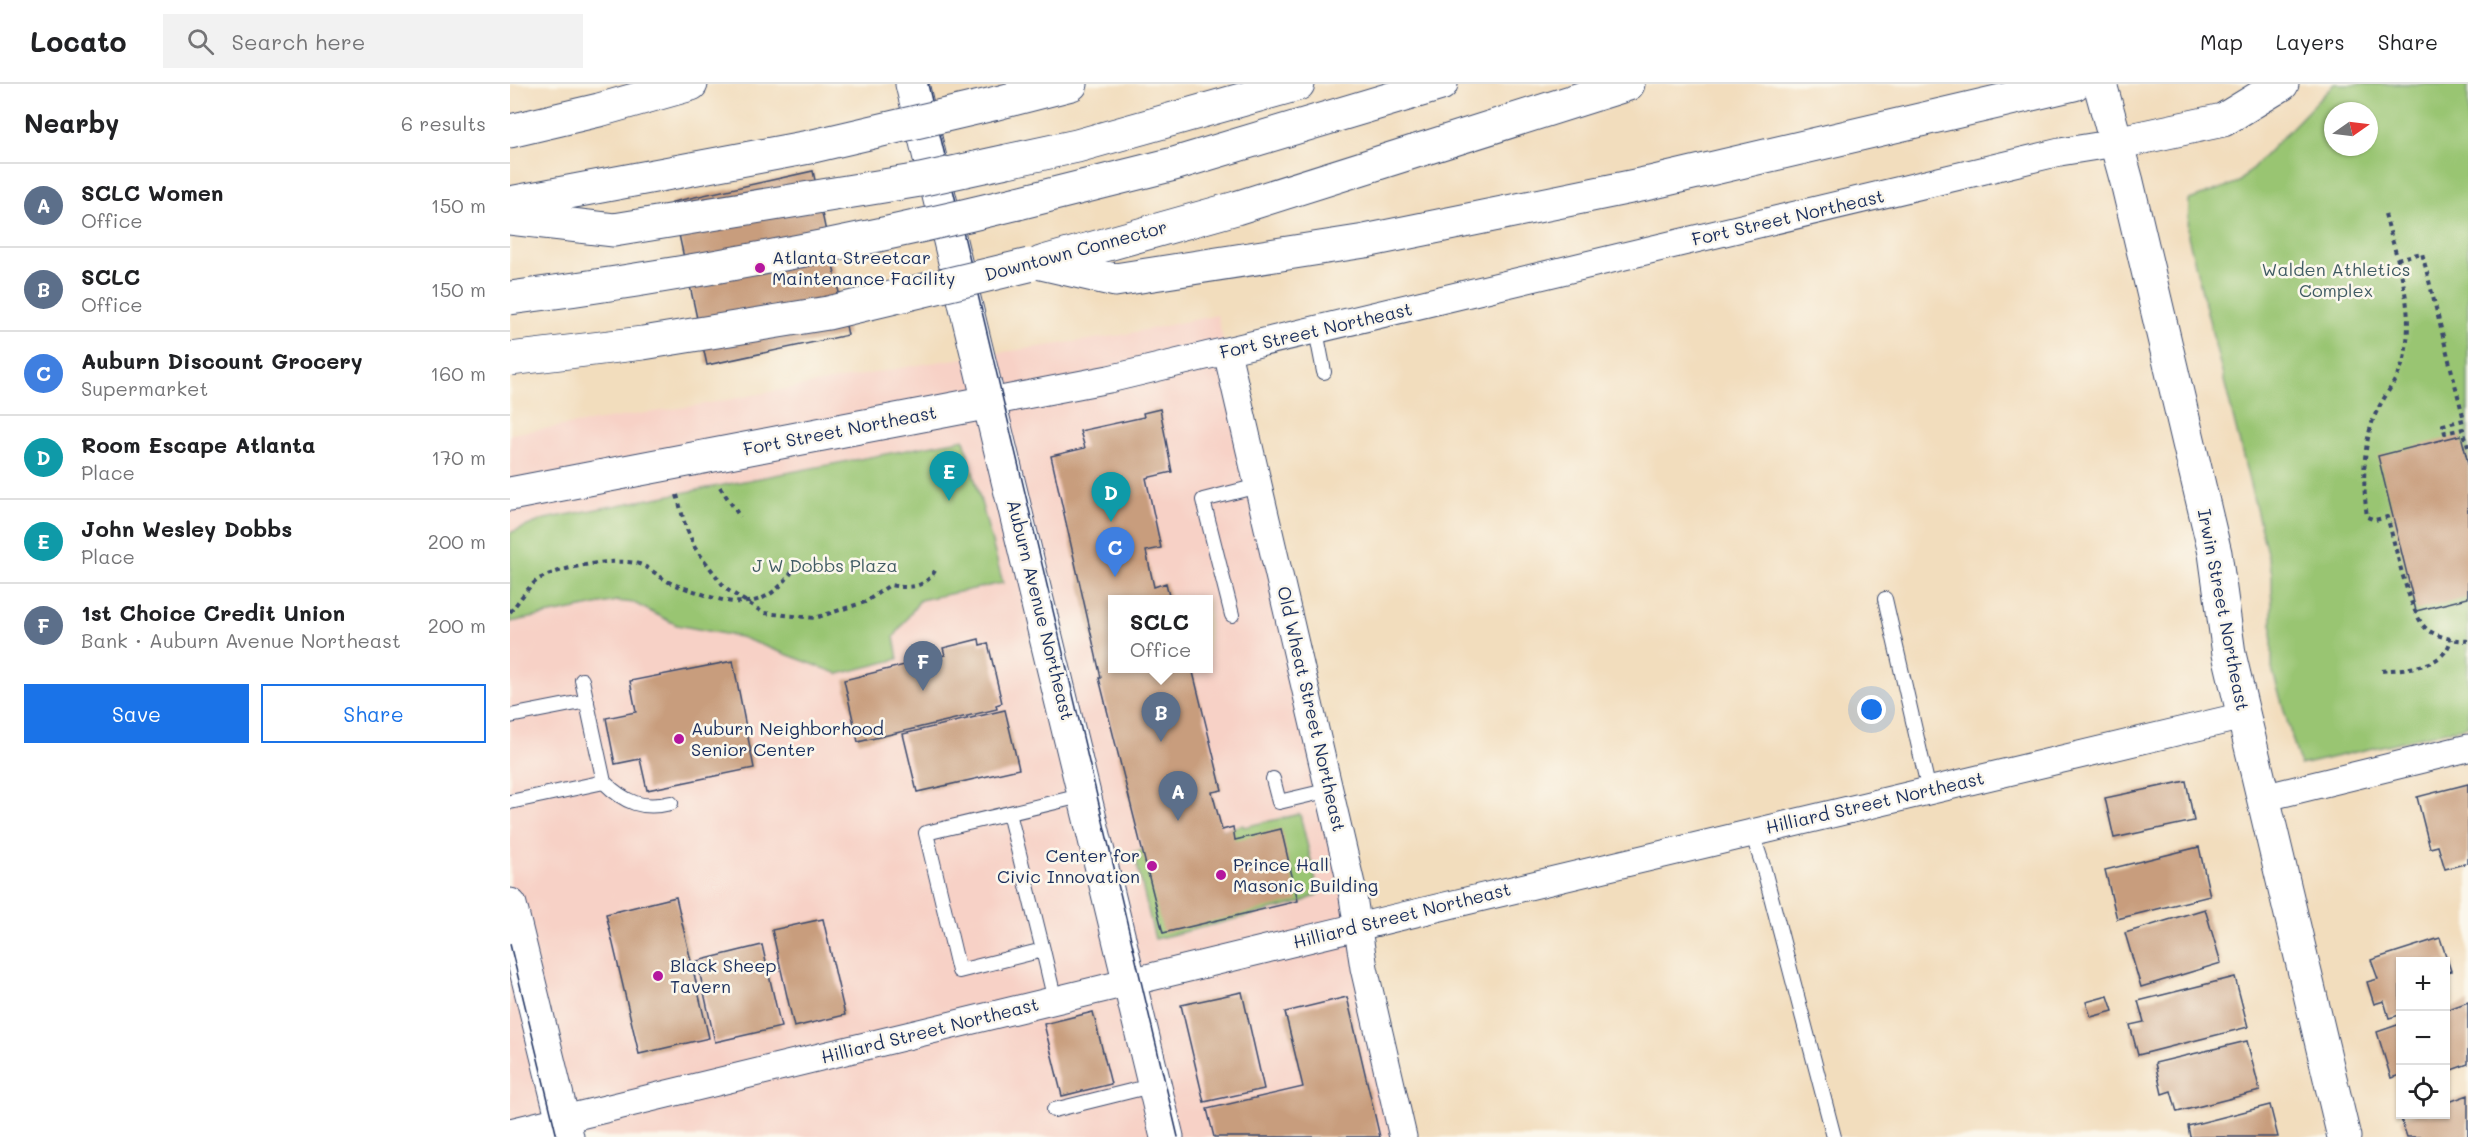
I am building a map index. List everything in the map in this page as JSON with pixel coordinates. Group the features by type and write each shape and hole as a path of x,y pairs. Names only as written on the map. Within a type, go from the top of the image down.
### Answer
{"main road":[{"path":"510,131 600,110 691,84"},
{"name":"Auburn Avenue Northeast","path":"912,84 1167,1137"},
{"path":"510,203 731,162 993,104 1071,84"},
{"path":"510,218 614,230 920,180 1077,146 1298,84"},
{"path":"510,298 624,284 897,233 1174,164 1441,84"},
{"name":"Downtown Connector","path":"510,359 643,343 805,317 1035,264 1236,208 1628,84"},
{"path":"1035,264 1115,280 1365,241 1650,183 2074,84"},
{"name":"Irwin Street Northeast","path":"2100,84 2215,553 2229,654 2344,1137"},
{"path":"2116,143 2223,120 2282,84"},
{"name":"Fort Street Northeast","path":"510,494 990,402"},
{"path":"510,905 565,1128"}],"street":[{"name":"Fort Street Northeast","path":"990,402 1109,379 1227,352 2061,152 2116,143"},
{"name":"Old Wheat Street Northeast","path":"1227,352 1330,790 1351,884 1364,968 1403,1137"},
{"name":"Hilliard Street Northeast","path":"510,1132 565,1128 1055,1001 1358,926 2243,716"},
{"path":"2263,798 2468,748"}],"lane":[{"path":"1316,331 1324,372"},
{"path":"1232,615 1203,500 1258,486"},
{"path":"1885,600 1929,791"},
{"path":"582,680 604,782 618,796 637,804 654,807 671,803"},
{"path":"510,716 587,701"},
{"path":"1274,779 1279,802 1330,790"},
{"path":"510,802 604,782"},
{"path":"1043,950 959,971 926,833 1085,795"},
{"path":"1009,813 1055,1001"},
{"path":"1752,833 1763,866 1834,1137"},
{"path":"1054,1110 1155,1085"}],"path":[{"path":"2385,213 2409,309 2408,337 2405,358 2373,420 2366,453 2364,482 2367,517 2375,520 2387,517 2415,614 2426,629 2451,639 2468,641"},
{"path":"2397,260 2422,253 2464,420 2443,425 2445,433 2463,429 2468,447"},
{"path":"719,486 740,517"},
{"path":"677,494 685,525 695,548 726,590 764,613 815,618 865,602 890,585 907,588 922,585 936,569"},
{"path":"510,612 539,578 585,565 621,561 641,565 672,584 720,602 746,603 763,598 777,589 796,566"},
{"path":"2382,671 2414,667 2439,659 2449,649 2451,639"}],"shaded area":[{"path":"1217,315 1415,1137 510,1137 510,434 699,405 923,364 1121,335"}],"green space":[{"name":"Walden Athletics Complex","path":"2334,84 2468,84 2468,726 2300,765 2272,669 2272,573 2188,236 2189,200 2239,182"},
{"name":"J W Dobbs Plaza","path":"964,439 1003,583 920,600 894,637 898,659 839,674 740,637 677,625 634,603 616,601 510,622 510,534 512,532 545,519"},
{"name":"Prince Hall Masonic Building","path":"1300,814 1319,894 1300,903 1155,939 1134,852 1243,825 1244,827"}],"building":[{"name":"Atlanta Streetcar Maintenance Facility","path":"813,171 848,335 707,365 672,202"},
{"path":"1160,409 1172,472 1146,478 1161,548 1146,551 1154,587 1166,583 1169,595 1108,595 1108,673 1193,673 1222,790 1212,792 1222,830 1233,827 1235,840 1281,829 1298,901 1163,933 1099,678 1101,678 1051,456 1085,448 1080,431 1144,417 1143,413"},
{"path":"2461,435 2468,463 2468,598 2416,611 2378,456"},
{"path":"979,639 980,645 988,643 1002,703 996,705 997,709 858,742 844,680 945,655 943,648"},
{"name":"Auburn Neighborhood Senior Center","path":"733,661 754,768 647,790 640,759 615,764 606,718 636,712 630,681"},
{"path":"1005,710 1019,769 917,792 903,734"},
{"path":"2186,781 2194,821 2114,838 2105,798"},
{"path":"2468,784 2468,863 2445,869 2438,846 2430,848 2417,797"},
{"path":"2199,847 2210,896 2117,919 2105,870"},
{"name":"Black Sheep Tavern","path":"676,897 709,1038 639,1054 606,914"},
{"path":"2205,909 2221,963 2141,987 2125,933"},
{"path":"823,919 845,1015 794,1027 772,930"},
{"path":"2440,938 2446,957 2396,957 2396,1016 2389,1018 2384,1001 2374,1004 2367,982 2378,979 2371,960"},
{"path":"762,945 781,1027 715,1042 697,961"},
{"path":"2235,977 2248,1027 2138,1055 2130,1025 2144,1022 2138,1001"},
{"path":"1242,992 1264,1089 1204,1102 1181,1005"},
{"path":"2108,996 2113,1011 2091,1017 2086,1002"},
{"path":"1347,997 1380,1137 1214,1137 1207,1109 1303,1087 1285,1012"},
{"path":"2468,1002 2468,1064 2450,1071 2450,1011 2450,1009"},
{"path":"1093,1012 1111,1084 1062,1096 1044,1024"},
{"path":"2396,1025 2396,1076 2391,1078 2377,1032"},
{"path":"2247,1041 2260,1091 2177,1112 2171,1091 2162,1094 2155,1063"},
{"path":"2468,1095 2468,1137 2407,1137 2401,1119 2450,1119 2450,1102"},
{"path":"2270,1105 2278,1137 2190,1137 2188,1126"}],"tram line":[{"path":"928,84 1178,1137"},
{"path":"510,944 557,1137"}],"place":[{"name":"Atlanta Streetcar Maintenance Facility","path":"760,268"},
{"name":"John Wesley Dobbs","path":"949,501"},
{"name":"Room Escape Atlanta","path":"1111,522"},
{"name":"Auburn Discount Grocery","path":"1115,577"},
{"name":"1st Choice Credit Union","path":"923,691"},
{"name":"Auburn Neighborhood Senior Center","path":"679,739"},
{"name":"SCLC","path":"1161,742"},
{"name":"SCLC Women","path":"1178,821"},
{"name":"Center for Civic Innovation","path":"1152,866"},
{"name":"Prince Hall Masonic Building","path":"1221,875"},
{"name":"Black Sheep Tavern","path":"658,976"}]}
